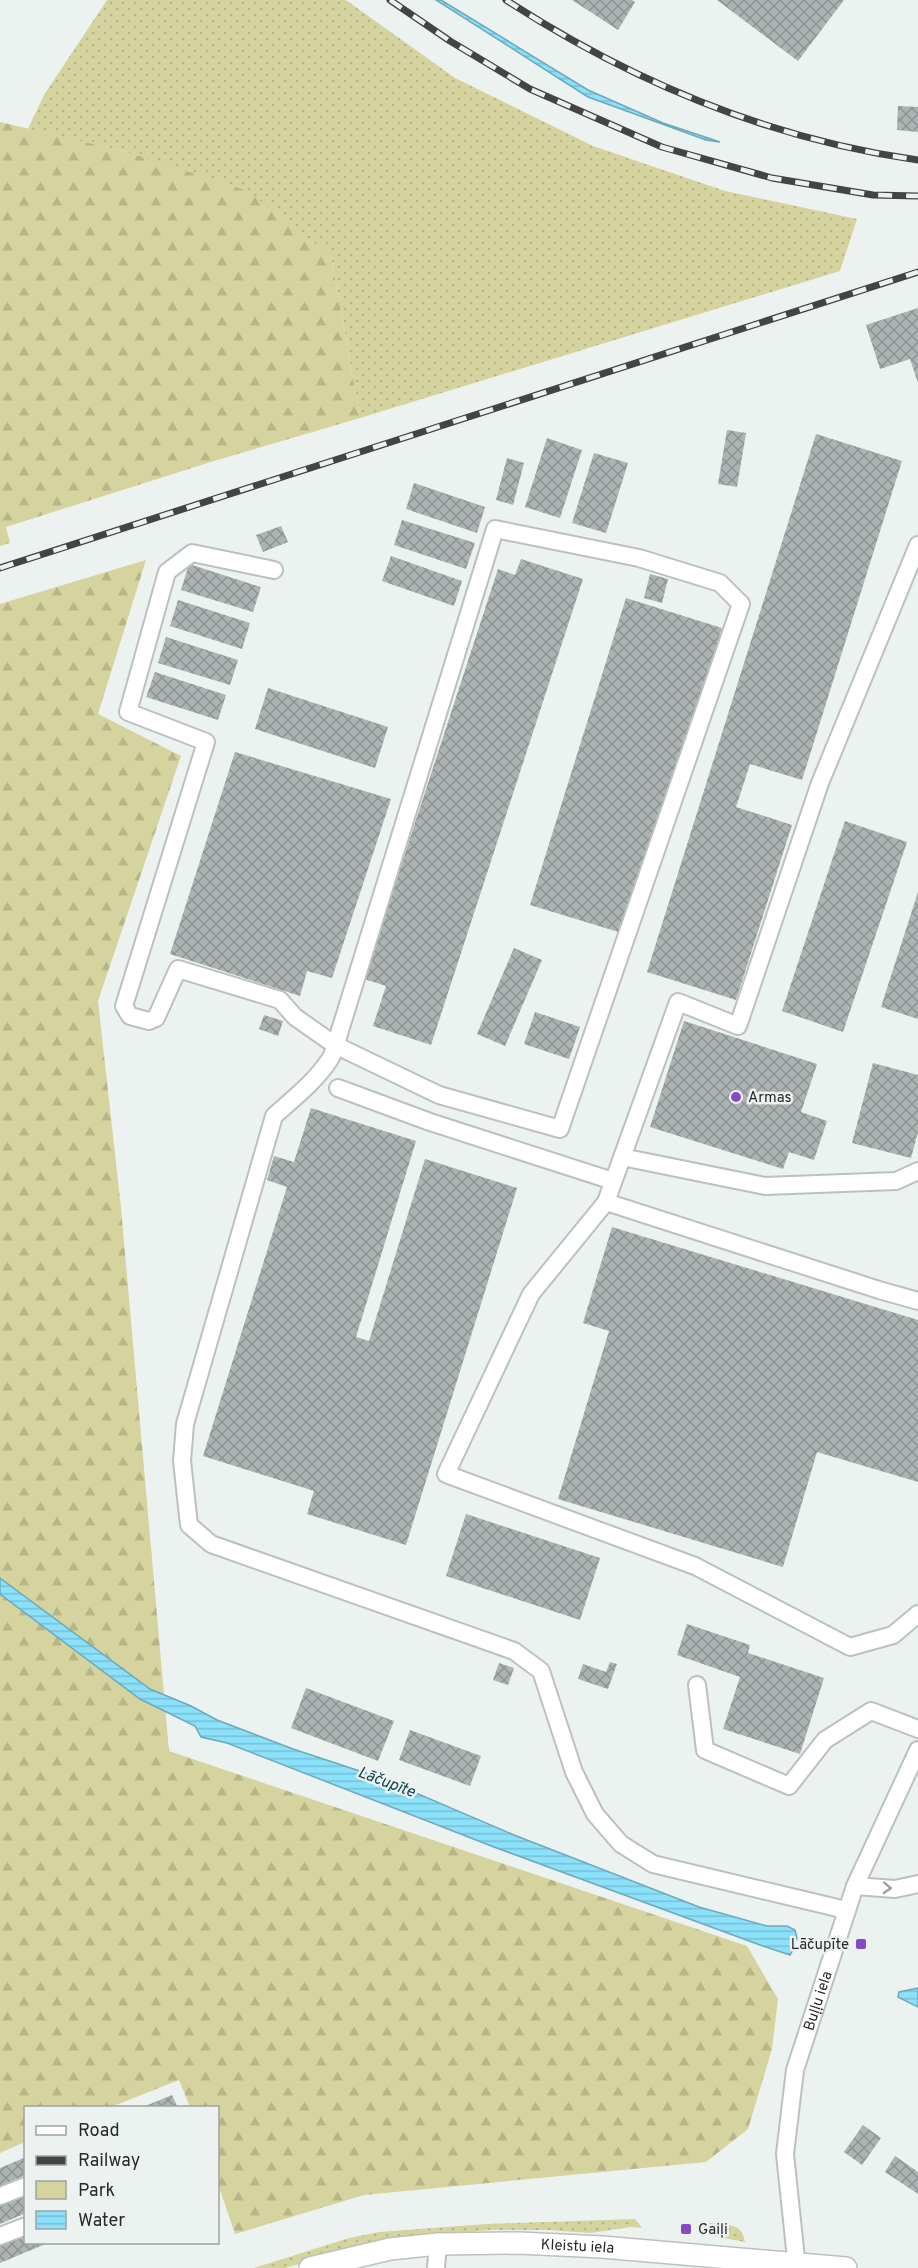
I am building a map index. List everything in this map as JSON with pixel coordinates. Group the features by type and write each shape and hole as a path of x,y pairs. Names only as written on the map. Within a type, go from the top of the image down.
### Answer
{"main road":[{"name":"Kleistu iela","path":"310,2268 390,2249 438,2244 519,2243 602,2247 797,2266 846,2268"}],"street":[{"path":"274,570 192,553 167,572 128,712 206,742 124,1006 130,1016 149,1021 156,1018 178,969 280,1000 295,1017 335,1045 439,1095 560,1129 741,604 720,583 619,553 495,529 335,1045 331,1059 307,1086 274,1116 185,1424 182,1461 189,1525 211,1544 514,1651 541,1671 574,1772 595,1814 621,1844 653,1864 846,1910"},
{"path":"918,545 820,783 738,1026 678,1002 606,1202 531,1294 446,1474 695,1566 850,1647 892,1635 918,1614"},
{"path":"338,1088 430,1122 613,1181"},
{"path":"622,1157 765,1186 896,1181 918,1171"},
{"path":"606,1202 879,1290 918,1300"},
{"path":"697,1685 705,1750 789,1786 825,1740 871,1711 918,1729"},
{"name":"Buļļu iela","path":"797,2266 785,2154 795,2070 855,1886 918,1750"},
{"path":"855,1886 895,1889 918,1884"},
{"path":"0,2196 24,2187"},
{"path":"0,2236 24,2227"},
{"path":"436,2268 438,2244"}],"green space":[{"path":"107,0 346,0 455,78 593,146 725,191 857,219 840,271 360,418 331,256 127,152 28,129 44,95"},
{"path":"0,122 127,152 248,191 331,256 360,418 214,461 6,527 10,543 0,546"},
{"path":"146,560 98,714 181,756 98,1001 121,1208 169,1751 747,1946 778,1999 772,2049 748,2129 706,2162 364,2195 235,2234 219,2187 219,2106 190,2106 179,2080 114,2106 24,2106 24,2142 0,2153 0,604"},
{"path":"635,2219 642,2228 631,2227 590,2233 489,2230 411,2238 352,2248 285,2268 254,2268 349,2238 379,2232 486,2224"},
{"path":"712,2223 738,2228 745,2242 702,2234 701,2229 705,2224"}],"water":[{"path":"436,0 441,0 588,90 663,123 720,142 706,140 588,97"},
{"name":"Lāčupīte","path":"0,1578 150,1689 217,1720 293,1749 381,1778 514,1835 699,1907 767,1926 787,1926 795,1930 797,1938 790,1949 793,1950 790,1955 760,1945 494,1847 227,1743 201,1737 195,1726 140,1699 0,1594"},
{"path":"918,1988 918,2007 898,1997 899,1992"}],"building":[{"path":"572,0 632,0 635,2 618,30"},
{"path":"717,0 844,0 798,61"},
{"path":"898,106 918,107 918,132 897,130"},
{"path":"918,308 918,383 910,359 880,369 866,325"},
{"path":"727,430 746,433 737,487 718,484"},
{"path":"816,434 902,461 802,780 750,764 736,807 792,825 736,1000 647,972"},
{"path":"547,438 582,450 560,518 525,507"},
{"path":"594,453 628,463 606,533 572,523"},
{"path":"507,458 524,463 513,505 496,500"},
{"path":"414,483 485,507 477,533 406,509"},
{"path":"402,520 475,543 466,569 394,545"},
{"path":"281,526 288,542 263,552 256,535"},
{"path":"391,556 462,581 454,606 382,581"},
{"path":"521,559 583,579 431,1045 373,1026 386,986 364,979 498,569 515,575"},
{"path":"189,564 261,587 253,612 181,590"},
{"path":"650,574 668,579 662,603 644,598"},
{"path":"626,598 722,628 625,934 530,905"},
{"path":"178,600 250,623 242,649 170,626"},
{"path":"166,637 238,660 230,685 158,663"},
{"path":"155,672 226,695 218,720 146,697"},
{"path":"268,688 388,727 375,768 255,729"},
{"path":"235,752 391,799 332,978 307,971 300,996 170,954"},
{"path":"845,821 907,842 843,1032 782,1011"},
{"path":"918,892 918,1019 881,1007"},
{"path":"514,948 542,960 505,1046 477,1034"},
{"path":"535,1012 580,1027 569,1059 524,1044"},
{"path":"264,1015 283,1021 278,1036 259,1029"},
{"path":"684,1021 817,1064 801,1112 827,1121 814,1160 789,1152 783,1169 650,1127"},
{"path":"873,1063 918,1075 918,1132 911,1158 852,1143"},
{"path":"311,1108 416,1141 356,1337 369,1341 425,1159 517,1188 406,1545 307,1514 314,1491 203,1456 287,1187 267,1180 274,1156 294,1162"},
{"path":"612,1227 918,1320 918,1482 817,1452 783,1567 558,1499 609,1331 583,1323"},
{"path":"466,1514 600,1558 580,1620 446,1576"},
{"path":"687,1624 750,1645 748,1653 824,1678 800,1754 723,1729 740,1677 677,1655"},
{"path":"610,1662 617,1664 608,1689 578,1679 583,1664 606,1672"},
{"path":"499,1663 514,1668 508,1685 493,1680"},
{"path":"306,1688 394,1721 378,1761 291,1728"},
{"path":"410,1730 481,1756 470,1786 399,1760"},
{"path":"172,2095 177,2106 145,2106"},
{"path":"863,2125 881,2138 862,2165 844,2152"},
{"path":"895,2156 918,2172 918,2194 885,2172"},
{"path":"24,2158 24,2176 0,2186 0,2168"},
{"path":"24,2195 24,2214 0,2224 0,2205"},
{"path":"24,2236 24,2244 46,2244 0,2263 0,2246"}],"railway":[{"path":"390,0 450,41 530,89 662,147 772,178 873,195 918,196"},
{"path":"506,0 602,56 652,81 703,102 755,122 808,138 918,160"},
{"path":"0,568 918,272"}],"place":[{"name":"Armas","path":"736,1097"},
{"name":"Lāčupīte","path":"861,1944"},
{"name":"Gaiļi","path":"686,2229"}]}
